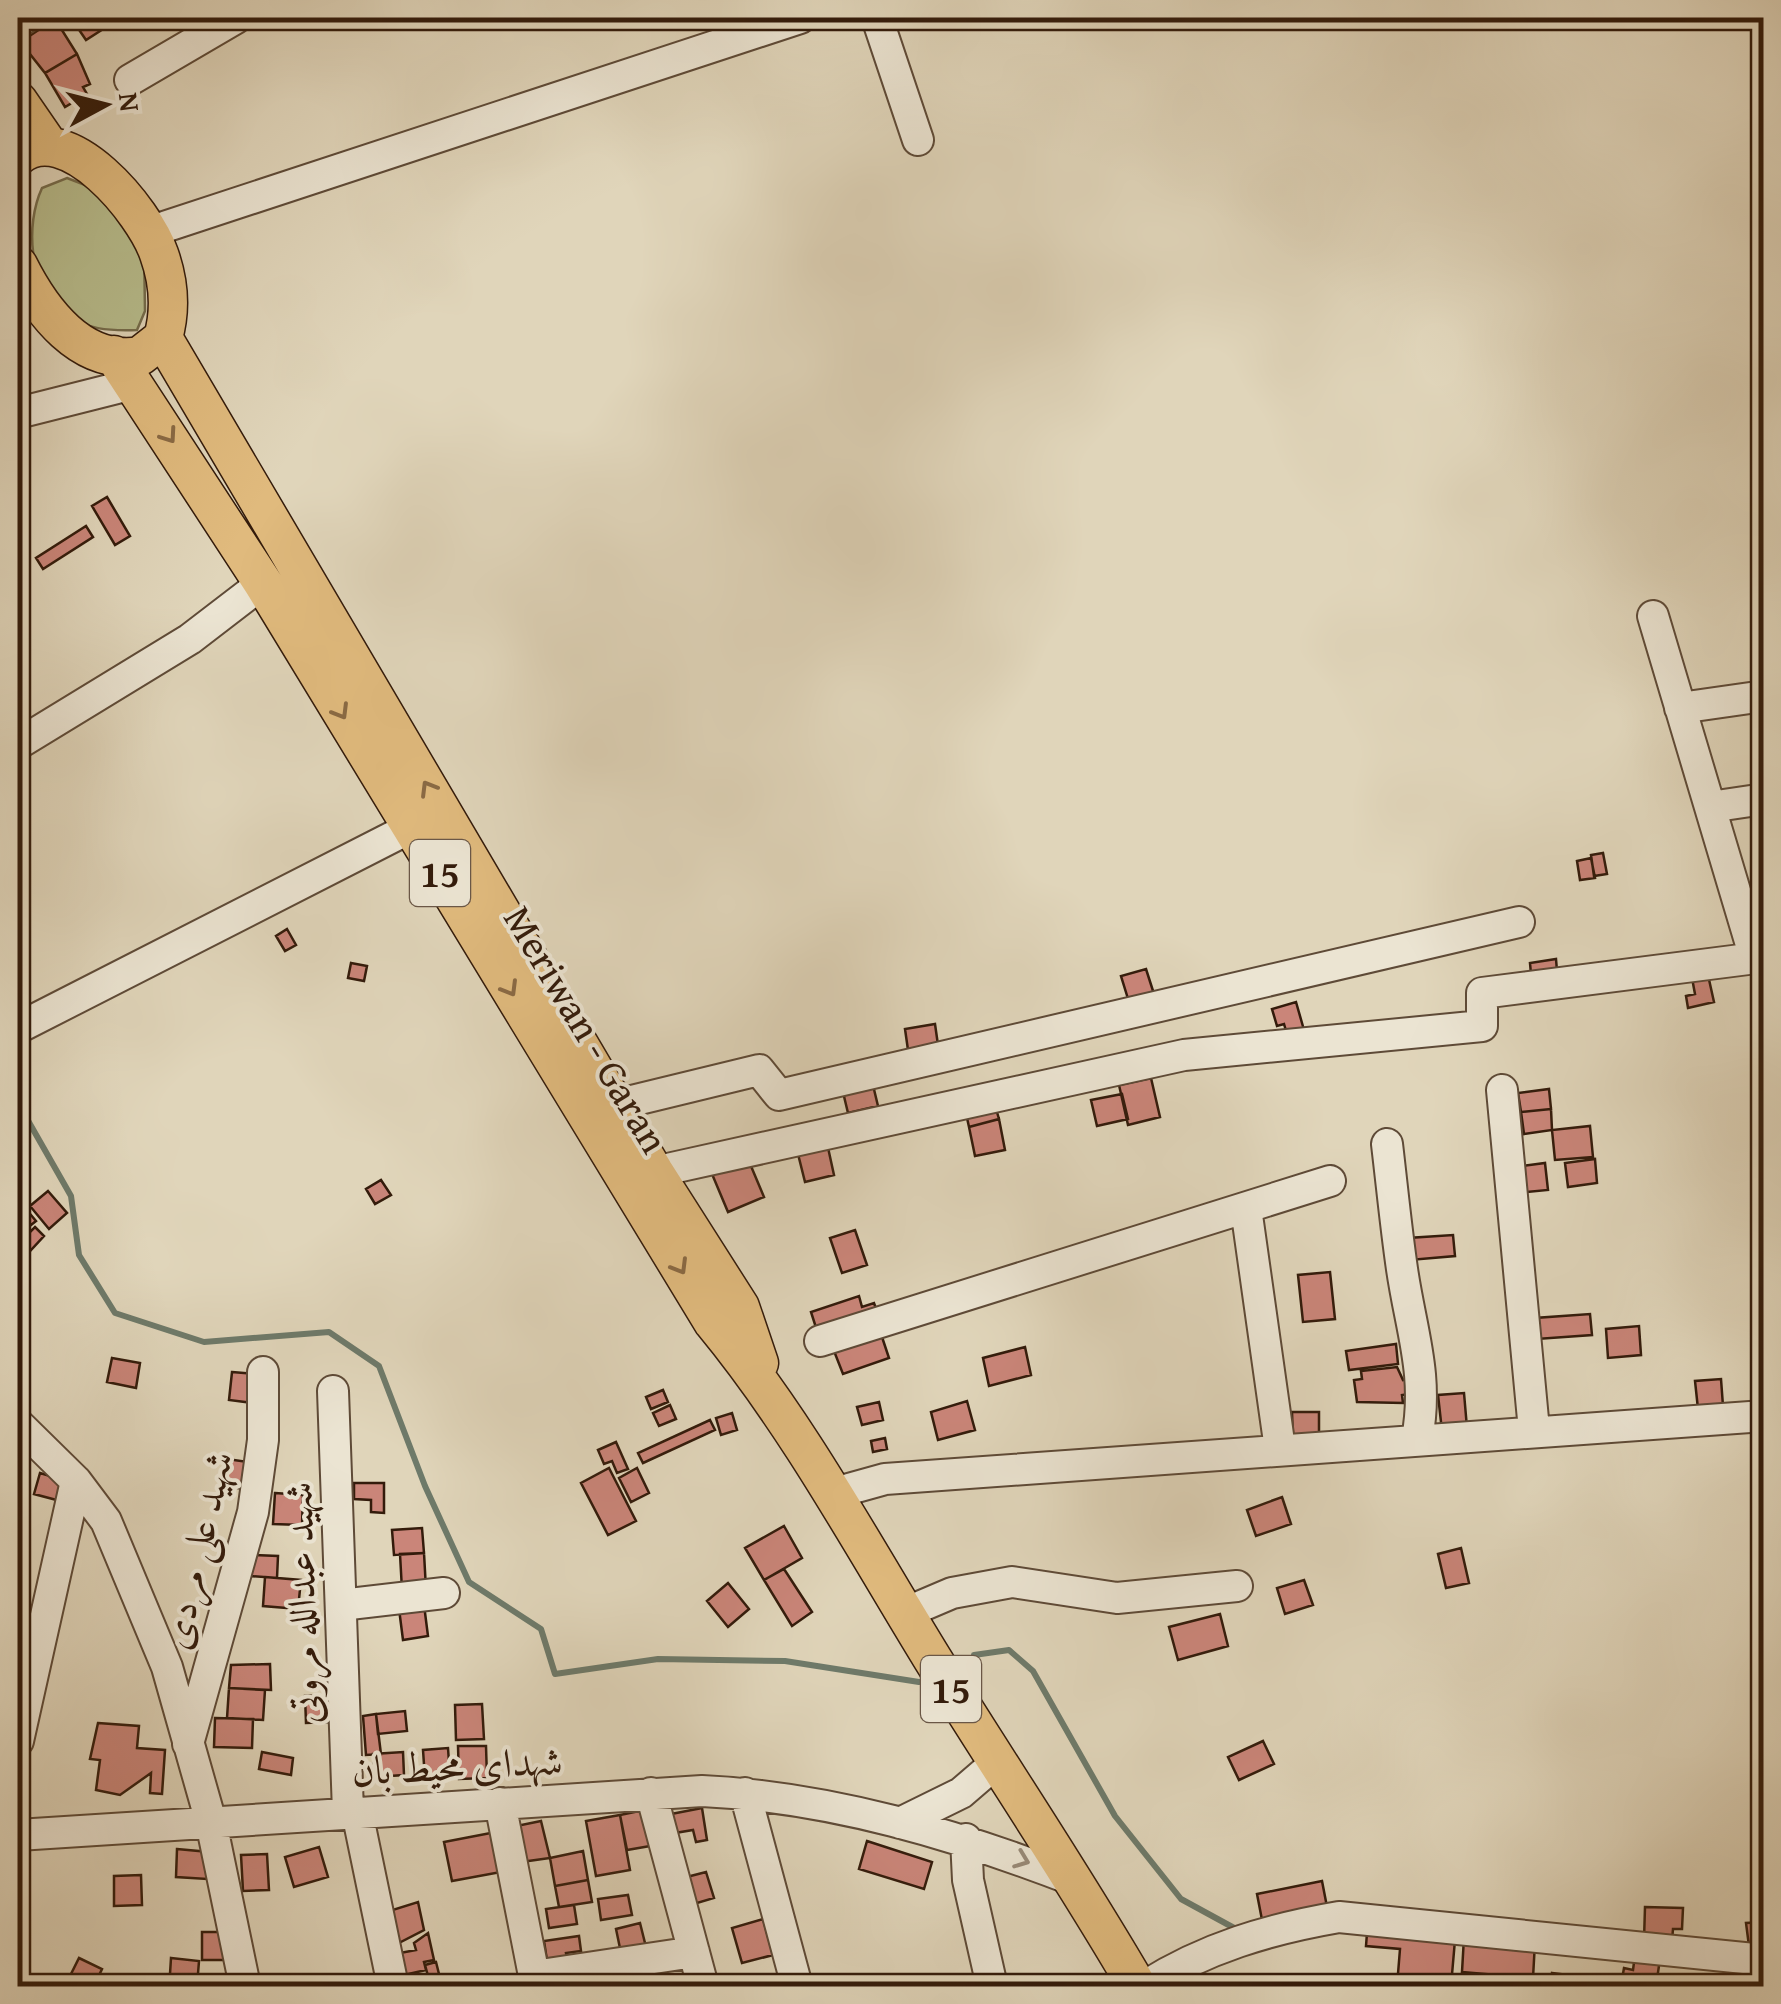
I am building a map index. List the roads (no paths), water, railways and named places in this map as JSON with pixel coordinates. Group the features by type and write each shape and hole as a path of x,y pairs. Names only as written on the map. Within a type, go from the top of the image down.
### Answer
{"main road":[{"path":"18,101 33,151 73,156 106,178 149,232 167,285 163,338 124,370 76,341 52,318 20,274"},
{"name":"Meriwan - Garan","path":"163,338 654,1172 740,1308 768,1389"},
{"name":"Meriwan - Garan","path":"124,370 263,583 713,1322 768,1389 996,1763 1076,1881 1136,1986"},
{"path":"210,498 219,477 241,471"}],"street":[{"path":"18,22 25,18"},
{"path":"130,80 236,18"},
{"path":"149,232 800,18"},
{"path":"877,18 918,140"},
{"path":"18,413 124,370"},
{"path":"18,744 190,639 263,583"},
{"path":"654,1172 1184,1056 1482,1026 1482,994 1759,957 1750,898 1710,808 1653,616"},
{"path":"1680,708 1764,696"},
{"path":"1710,808 1764,800"},
{"path":"18,1028 412,828"},
{"path":"615,1105 759,1070 780,1095 1519,922"},
{"path":"1502,1090 1534,1430"},
{"path":"1387,1144 1402,1273 1423,1388 1417,1439"},
{"path":"820,1341 1330,1180"},
{"path":"1246,1208 1280,1449"},
{"name":"شهید علی مردی","path":"188,1744 253,1512 263,1440 263,1372"},
{"name":"شهید عبدالله مروتی","path":"333,1391 352,1812 394,1986"},
{"path":"831,1494 885,1479 1764,1416"},
{"path":"18,1424 76,1481 106,1521 167,1667 211,1822 245,1986"},
{"path":"18,1741 76,1481"},
{"path":"905,1613 952,1592 1012,1582 1117,1598 1237,1586"},
{"path":"341,1605 444,1593"},
{"path":"900,1823 961,1793 996,1763"},
{"path":"651,1793 703,1986"},
{"name":"شهدای محیط بان","path":"18,1834 651,1793 745,1793 966,1840 1076,1881"},
{"path":"745,1793 797,1986"},
{"path":"500,1803 535,1981 694,1952"},
{"path":"966,1840 968,1880 992,1986"},
{"path":"1145,1986 1178,1965 1270,1928 1339,1917 1441,1924 1764,1960"}],"waterway":[{"path":"18,1103 71,1196 79,1255 115,1313 204,1342 329,1332 379,1366 425,1486 469,1582 541,1629 555,1674 658,1659 785,1661 919,1682"},
{"path":"974,1655 1009,1650 1033,1671 1115,1816 1181,1899 1236,1929"}]}
